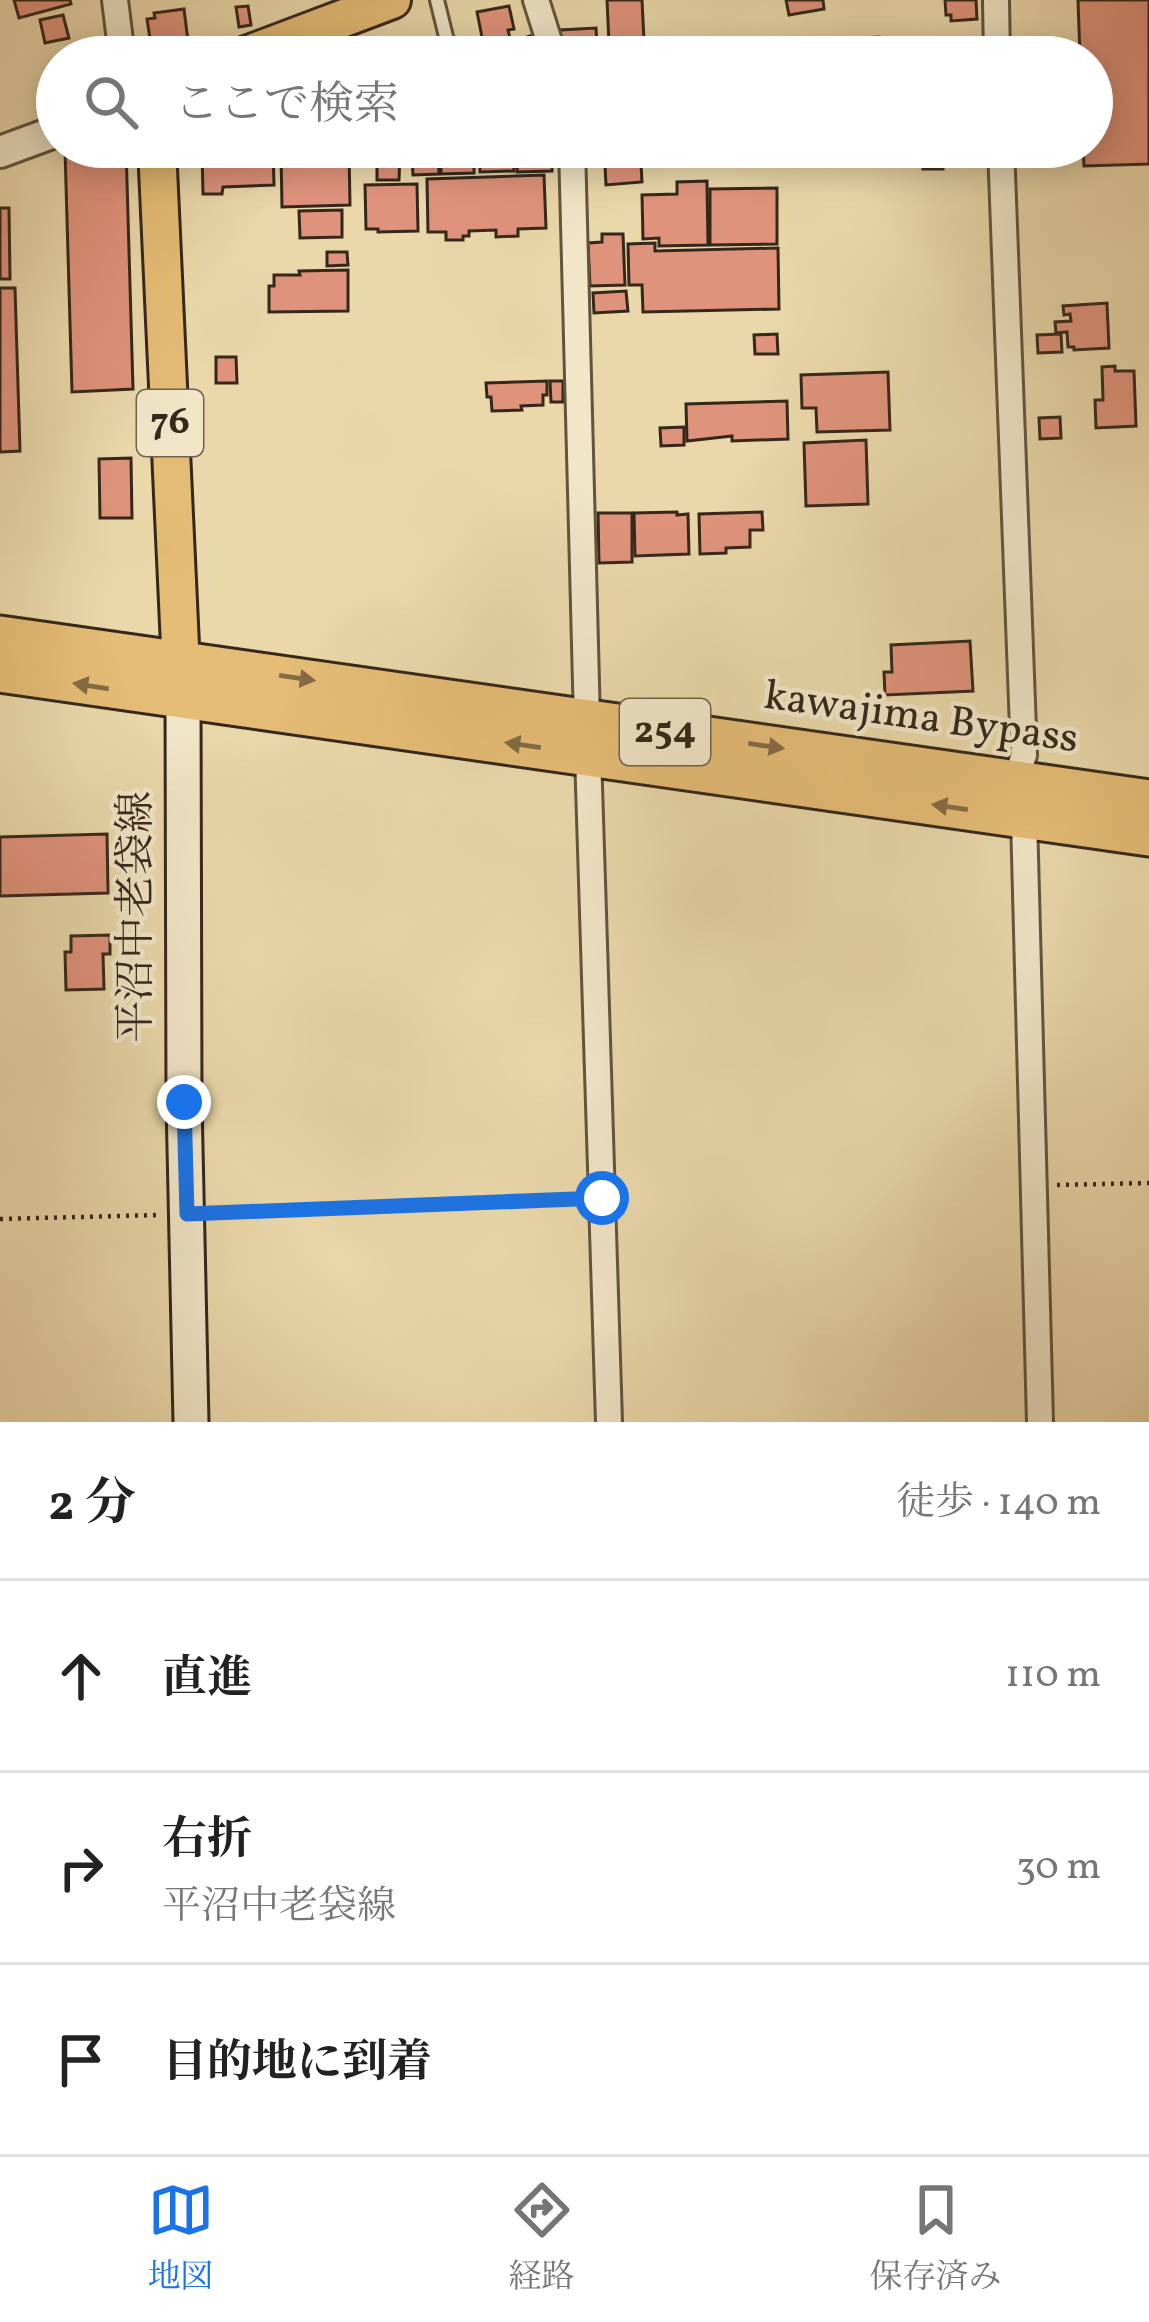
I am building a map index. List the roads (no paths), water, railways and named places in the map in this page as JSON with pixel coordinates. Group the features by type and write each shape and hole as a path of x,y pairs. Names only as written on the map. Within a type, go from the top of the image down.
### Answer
{"highway":[{"name":"254","path":"0,635 182,681"},
{"name":"254","path":"4,676 182,681"},
{"name":"kawajima Bypass","path":"182,681 1020,799 1149,800"},
{"name":"kawajima Bypass","path":"1020,799 1149,836"}],"main road":[{"path":"297,36 392,0"},
{"name":"76","path":"158,168 182,681"},
{"name":"平沼中老袋線","path":"182,681 191,1422"}],"street":[{"path":"115,0 119,36"},
{"path":"536,0 547,36"},
{"path":"996,0 997,36"},
{"path":"0,152 36,138"},
{"path":"573,168 609,1422"},
{"path":"1002,168 1024,755 1020,799 1040,1422"}],"lane":[{"path":"437,0 446,36"}]}
